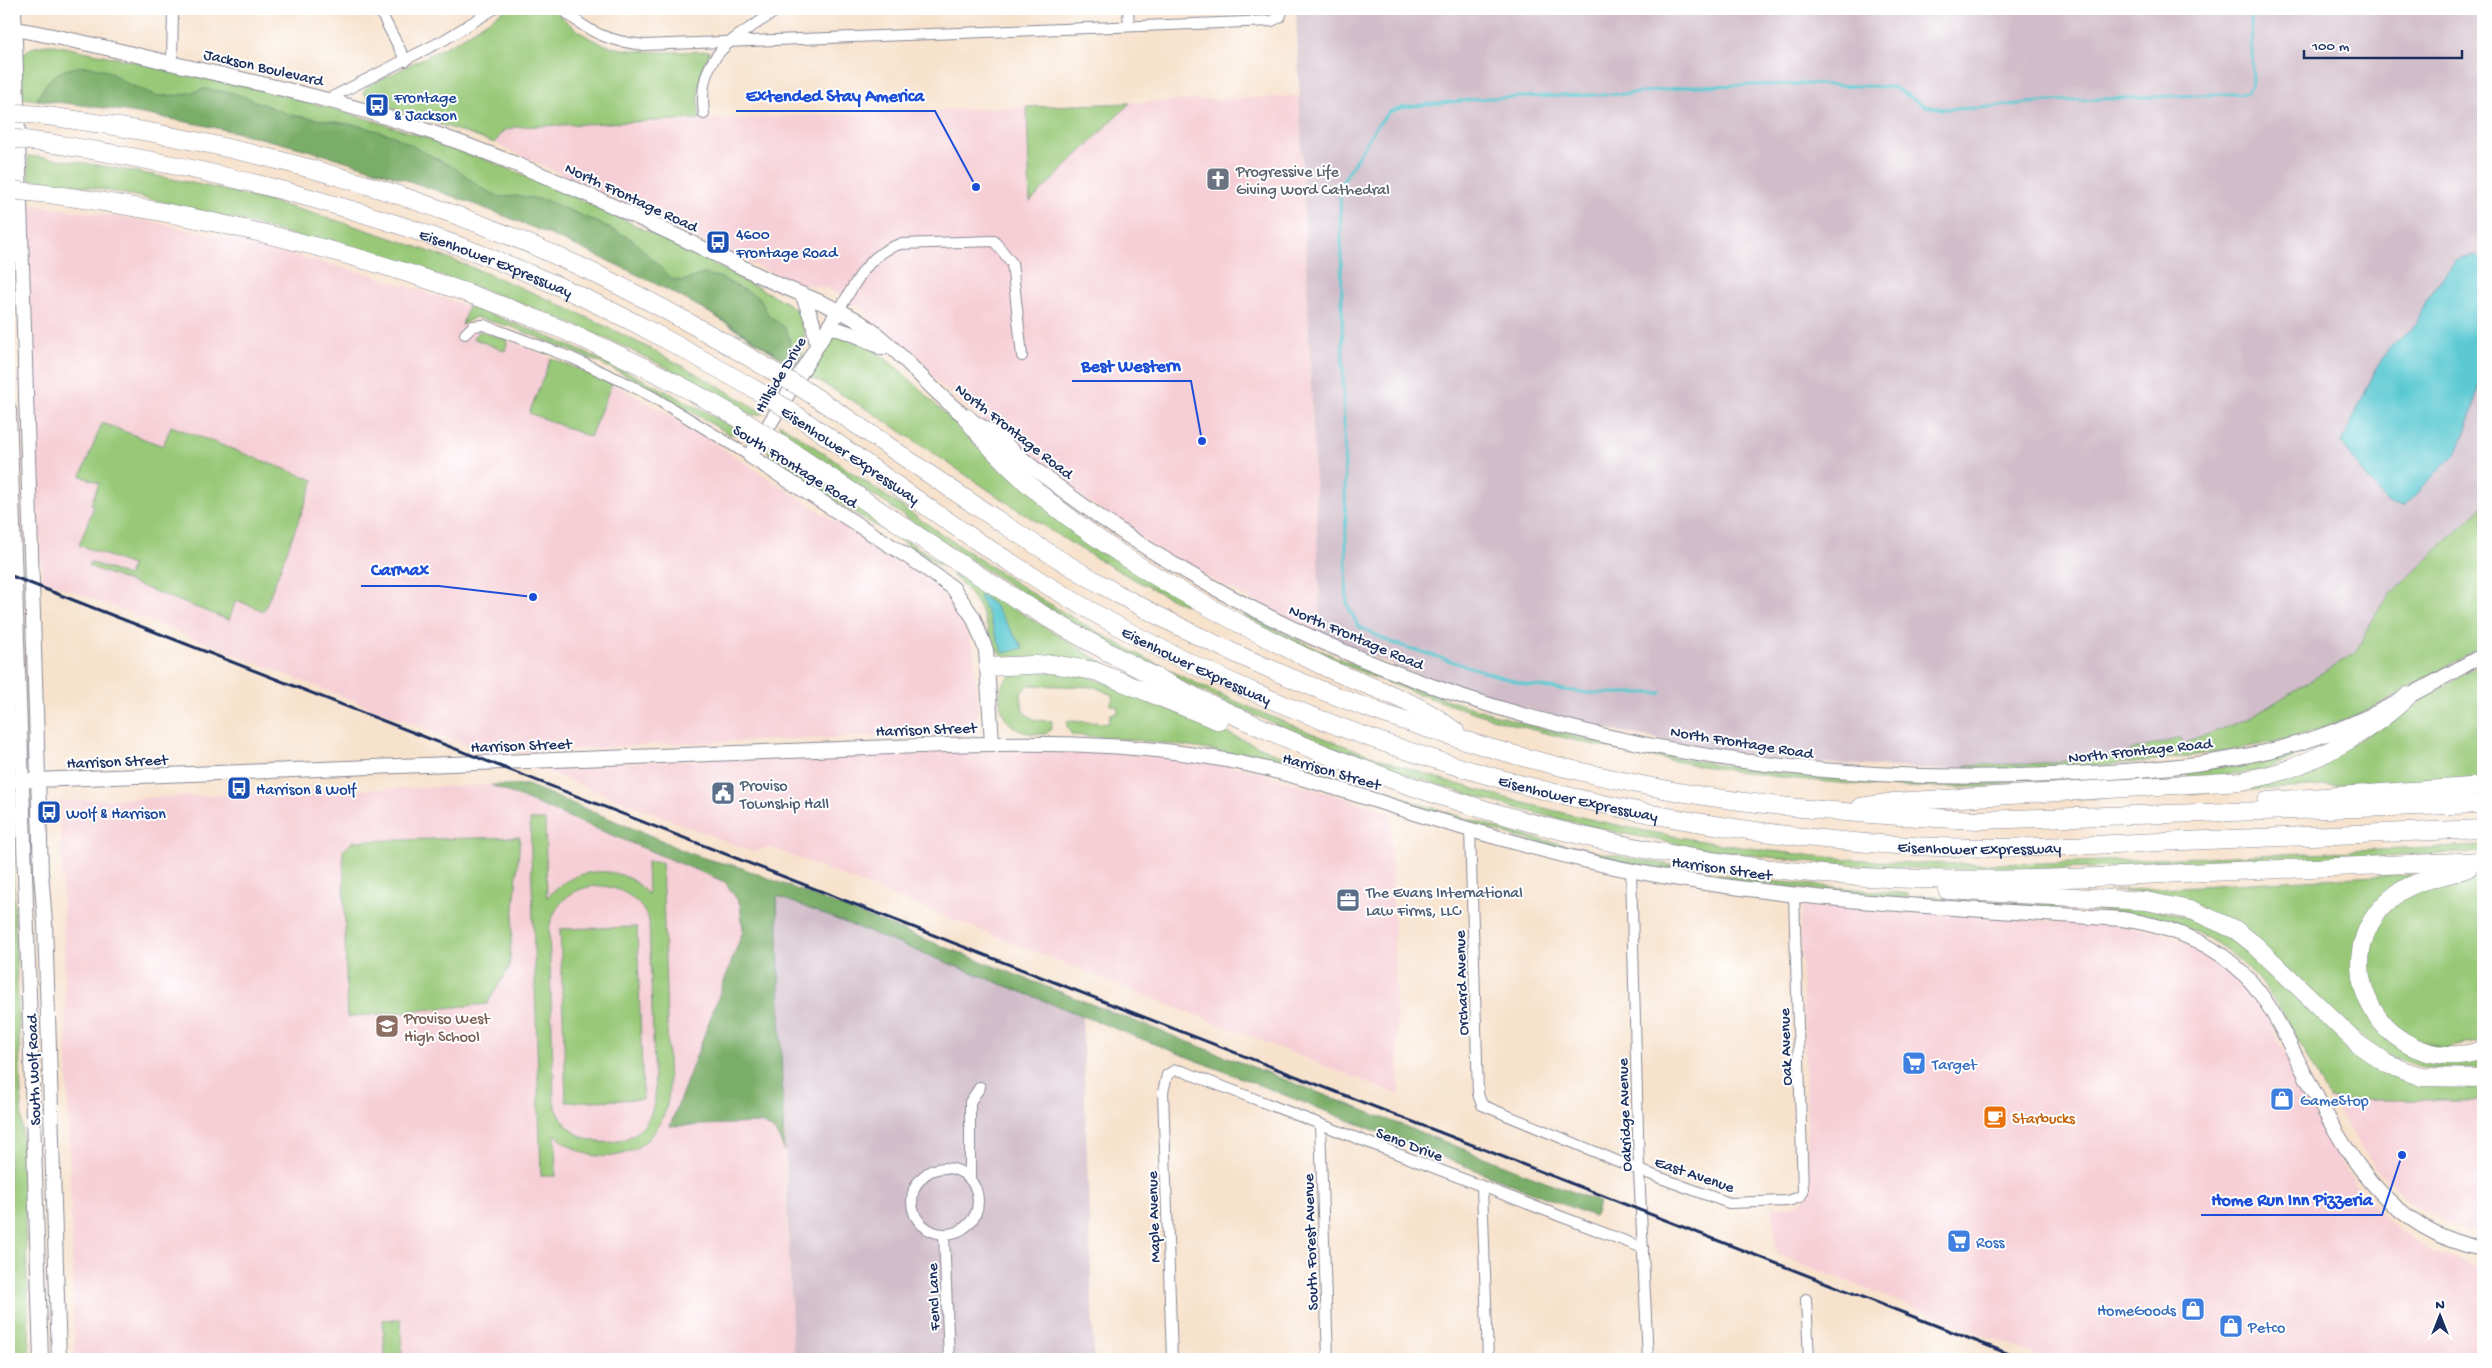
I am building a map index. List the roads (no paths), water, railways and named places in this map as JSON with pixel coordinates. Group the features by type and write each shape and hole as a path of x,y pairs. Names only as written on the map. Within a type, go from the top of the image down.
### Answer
{"highway":[{"name":"Eisenhower Expressway","path":"9,112 47,116 170,136 287,162 415,201 524,242 576,265 677,315 793,383 967,501 1029,541 1126,598 1246,658 1407,721 1470,741 1587,772 1679,792 1832,812 1979,820 2483,804"},
{"name":"Eisenhower Expressway","path":"9,138 48,142 162,161 258,182 358,211 447,241 542,279 609,310 685,350 780,405 1028,574 1178,656 1286,705 1358,733 1424,756 1538,790 1696,823 1899,846 2044,847 2483,829"},
{"path":"9,190 141,208 230,226 362,261 459,291 541,320 600,345 704,397 780,444 1007,593 1094,644 1195,698 1370,772 1472,807 1570,834 1681,856 1883,878 2055,879 2483,862"},
{"path":"967,418 1008,465 1033,487 1105,542 1151,572 1210,607 1296,653 1427,711 1470,741"},
{"path":"988,667 1052,664 1095,671 1344,771 1370,772"},
{"path":"1832,812 1894,802 2242,781 2278,773 2326,752 2391,713 2408,696"},
{"path":"2229,812 2271,800 2483,786"},
{"path":"2483,862 2453,874 2425,880 2394,896 2371,922 2364,941 2361,961 2365,989 2370,1005 2377,1017 2393,1036 2405,1044 2432,1054 2459,1056 2483,1050"},
{"path":"1883,878 1921,888 2146,901 2194,910 2236,930 2255,945 2358,1044 2387,1064 2422,1077 2483,1078"}],"main road":[{"name":"South Wolf Road","path":"14,9 12,28 59,1359"},
{"name":"Jackson Boulevard","path":"12,28 60,37 328,99"},
{"name":"North Frontage Road","path":"328,99 414,126 522,166 643,218 803,296 852,316 913,365 921,376 967,418 984,427 1029,464 1127,535 1208,584 1298,631 1398,675 1461,696 1549,721 1644,744 1755,763 1849,773 1955,778 2082,774 2171,766 2270,750 2319,737 2408,696 2483,655"},
{"path":"803,296 817,345"},
{"name":"Hillside Drive","path":"750,456 839,310"},
{"path":"829,326 877,345 921,376"},
{"name":"South Wolf Road","path":"9,410 15,781 41,1359"},
{"name":"South Frontage Road","path":"750,456 921,565 953,588 973,617 986,650 992,744"},
{"path":"11,534 31,532"},
{"name":"Harrison Street","path":"15,781 992,744 1102,744 1154,749 1233,762 1318,782 1529,847 1631,870 1794,895 2122,919 2150,923 2195,939 2232,964 2261,994 2272,1010 2326,1114 2362,1172 2381,1194 2408,1218 2425,1229 2450,1240 2483,1249"}],"street":[{"path":"172,63 173,9"},
{"path":"379,9 406,60"},
{"name":"Jackson Boulevard","path":"328,99 444,40 494,9"},
{"path":"562,9 589,30 610,40 644,45 1272,21 1281,13"},
{"path":"704,114 702,88 705,75 717,54 779,9"},
{"path":"1128,9 1129,26"},
{"path":"839,310 864,270 875,256 886,248 900,244 994,241 1012,263 1022,356"},
{"name":"South Frontage Road","path":"465,334 473,326 484,326 572,358 653,396 750,456"},
{"path":"14,640 35,642"},
{"name":"Orchard Avenue","path":"1470,830 1478,1094 1482,1105"},
{"name":"Oakridge Avenue","path":"1631,870 1639,1170 1648,1359"},
{"name":"Oak Avenue","path":"1794,895 1803,1182 1800,1197"},
{"name":"Seno Drive","path":"1167,1075 1175,1070 1182,1070 1644,1248"},
{"name":"Maple Avenue","path":"1167,1075 1163,1092 1172,1359"},
{"path":"970,1179 956,1170 940,1168 925,1174 914,1187 911,1203 917,1219 930,1231 944,1234 961,1230 972,1220 977,1211 977,1193 970,1179 970,1102 980,1087"},
{"name":"East Avenue","path":"1482,1105 1639,1170 1729,1203 1788,1201 1800,1197"},
{"name":"South Forest Avenue","path":"1320,1124 1328,1359"},
{"path":"1482,1187 1488,1359"},
{"name":"Fencl Lane","path":"944,1234 949,1359"},
{"path":"1806,1299 1809,1359"}],"water":[{"path":"2475,255 2483,259 2480,377 2472,414 2457,452 2403,507 2388,504 2347,452 2342,442 2374,373 2390,346 2412,330 2426,301 2455,261"},
{"path":"981,595 994,605 1023,648 1004,653 987,611 979,598"}],"waterway":[{"path":"1661,693 1588,693 1527,685 1390,642 1358,626 1347,604 1340,186 1375,128 1389,112 1404,107 1488,98 1628,94 1694,86 1802,84 1893,87 1925,106 1943,109 1980,108 2049,101 2248,93 2253,84 2251,9"}],"railway":[{"path":"9,575 2022,1359"}],"place":[{"name":"Frontage & Jackson","path":"377,105"},
{"name":"Progressive Life Giving Word Cathedral","path":"1218,179"},
{"name":"Extended Stay America","path":"976,187"},
{"name":"4600 Frontage Road","path":"718,242"},
{"name":"Best Western","path":"1202,441"},
{"name":"CarMax","path":"533,597"},
{"name":"Harrison & Wolf","path":"239,788"},
{"name":"Proviso Township Hall","path":"723,793"},
{"name":"Wolf & Harrison","path":"49,812"},
{"name":"The Evans International Law Firms, LLC","path":"1348,900"},
{"name":"Proviso West High School","path":"387,1026"},
{"name":"Target","path":"1914,1063"},
{"name":"GameStop","path":"2282,1099"},
{"name":"Starbucks","path":"1995,1117"},
{"name":"Home Run Inn Pizzeria","path":"2402,1155"},
{"name":"Ross","path":"1959,1241"},
{"name":"HomeGoods","path":"2193,1309"},
{"name":"Petco","path":"2231,1326"}]}
